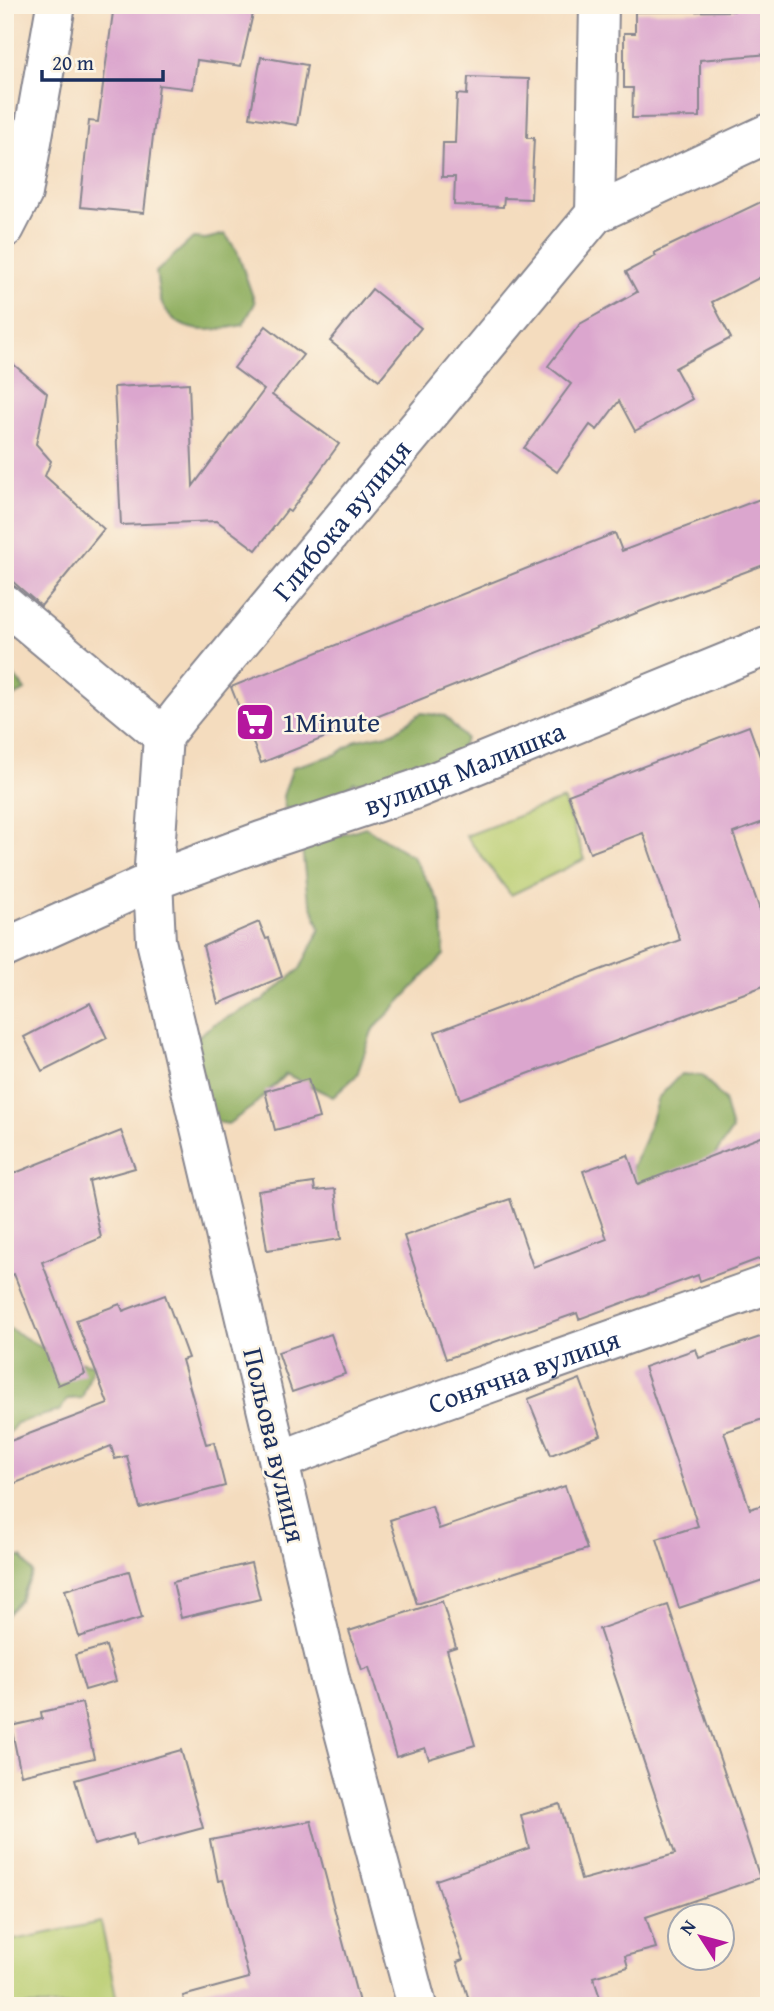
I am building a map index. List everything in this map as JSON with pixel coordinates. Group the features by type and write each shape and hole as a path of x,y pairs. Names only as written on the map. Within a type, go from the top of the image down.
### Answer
{"street":[{"path":"5,228 23,193 56,5"},
{"path":"595,214 600,5"},
{"name":"Глибока вулиця","path":"163,736 595,214 769,133"},
{"path":"5,604 163,736 153,881 5,947"},
{"name":"вулиця Малишка","path":"153,881 261,841 414,790 769,645"},
{"name":"Польова вулиця","path":"153,881 156,941 331,1683 417,2006"},
{"name":"Сонячна вулиця","path":"279,1461 390,1418 769,1284"}],"green space":[{"path":"225,234 237,251 255,303 243,325 210,330 189,328 170,316 163,305 156,272 193,238 206,239"},
{"path":"5,663 25,690 5,702"},
{"path":"421,713 445,716 466,739 457,756 386,789 354,782 324,808 285,809 283,796 293,767 337,754 357,740 393,733"},
{"path":"563,799 585,859 511,895 466,836"},
{"path":"365,827 413,857 441,905 444,955 372,1031 357,1075 333,1097 286,1074 252,1107 228,1124 211,1121 193,1040 214,1024 263,1000 300,969 320,929 307,892 302,848"},
{"path":"681,1074 703,1076 724,1100 732,1130 704,1171 641,1208 632,1168 658,1098"},
{"path":"5,1326 60,1358 94,1364 82,1398 68,1399 59,1411 17,1423 5,1438"},
{"path":"5,1557 22,1557 33,1573 20,1600 5,1617"},
{"path":"101,1922 118,2006 7,2006 5,1942"}],"building":[{"path":"114,5 255,5 241,66 197,60 193,89 159,85 144,213 80,207 89,121 98,122"},
{"path":"734,5 769,5 769,54 700,60 700,117 632,118 633,88 624,88 624,33 635,33 635,12 734,11"},
{"path":"261,57 307,65 297,125 250,117"},
{"path":"468,77 529,79 527,138 534,138 531,199 504,198 503,207 454,205 455,177 442,177 443,143 455,143 457,94 467,95"},
{"path":"769,198 769,273 712,302 731,338 675,368 692,399 635,431 619,401 597,430 590,425 557,472 524,448 571,384 548,366 580,324 637,292 626,272 656,256 654,253"},
{"path":"372,289 421,328 379,380 330,341"},
{"path":"266,326 303,355 272,395 339,444 290,512 287,510 256,550 217,521 121,525 114,387 189,383 193,486 264,390 234,368"},
{"path":"5,357 47,393 36,444 51,461 45,476 104,529 41,606 5,575"},
{"path":"760,499 769,522 769,563 664,602 261,763 231,687 615,533 622,551"},
{"path":"749,726 769,781 769,820 733,833 760,910 769,907 769,984 460,1099 435,1032 680,940 643,833 590,853 568,795"},
{"path":"259,922 266,939 269,938 282,977 218,1004 203,946"},
{"path":"90,1003 107,1038 42,1071 24,1037"},
{"path":"308,1079 319,1118 275,1130 265,1091"},
{"path":"121,1131 135,1168 89,1181 101,1238 42,1262 85,1374 58,1385 14,1274 5,1278 5,1177"},
{"path":"769,1134 769,1255 700,1281 698,1275 579,1319 577,1313 446,1359 404,1236 510,1199 533,1267 607,1239 583,1171 628,1155 638,1184"},
{"path":"314,1183 315,1191 335,1189 341,1239 267,1250 258,1191"},
{"path":"165,1295 188,1358 182,1360 206,1444 214,1442 225,1486 140,1508 127,1456 115,1459 111,1446 13,1484 5,1464 5,1443 108,1404 76,1320 120,1304 123,1311"},
{"path":"331,1334 345,1374 292,1392 278,1352"},
{"path":"769,1334 769,1417 724,1432 750,1509 769,1503 769,1578 679,1608 657,1539 698,1526 644,1367 696,1349 699,1358"},
{"path":"580,1379 601,1435 551,1455 528,1399"},
{"path":"565,1486 587,1549 417,1604 390,1520 432,1506 439,1529"},
{"path":"251,1563 260,1599 181,1618 173,1582"},
{"path":"129,1571 142,1618 79,1637 65,1590"},
{"path":"442,1601 456,1647 447,1650 475,1745 429,1759 425,1748 396,1757 369,1667 362,1670 349,1631"},
{"path":"668,1605 760,1878 690,1902 666,1902 666,1910 646,1917 656,1948 625,1956 628,1967 593,1977 603,2006 471,2006 457,1962 463,1960 436,1880 529,1848 521,1815 560,1804 581,1880 675,1854 599,1629"},
{"path":"106,1646 116,1681 85,1690 75,1655"},
{"path":"82,1703 94,1758 21,1775 11,1726 42,1719 41,1712"},
{"path":"181,1750 203,1828 136,1846 133,1834 94,1845 75,1780"},
{"path":"311,1821 360,2006 185,2006 183,1996 249,1978 223,1880 218,1881 210,1840"}],"place":[{"name":"1Minute","path":"255,722"}]}
